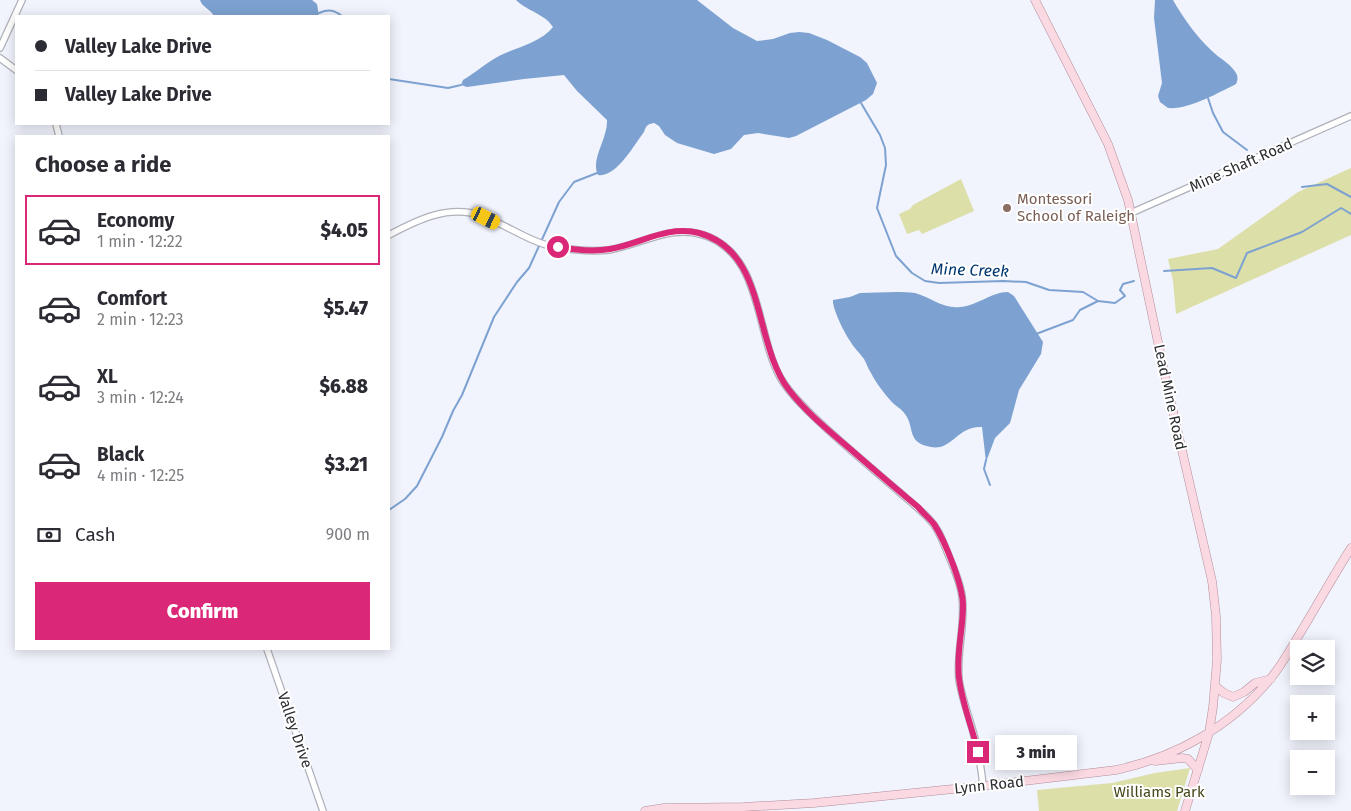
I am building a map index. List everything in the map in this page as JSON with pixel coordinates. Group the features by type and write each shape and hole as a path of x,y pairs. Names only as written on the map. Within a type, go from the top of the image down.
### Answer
{"main road":[{"name":"Lead Mine Road","path":"1035,0 1108,144 1131,213 1167,385 1212,582 1216,616 1216,686 1209,733 1185,811"},
{"name":"Lynn Road","path":"646,811 664,808 787,805 984,786 1116,770 1148,761 1188,745 1209,733 1245,706 1271,679 1351,548"},
{"path":"1216,686 1224,693 1233,697 1244,692 1255,683 1271,679"},
{"path":"1148,761 1188,759 1198,770"}],"street":[{"path":"15,15 22,0"},
{"path":"0,48 15,15"},
{"path":"0,58 15,69"},
{"name":"Mine Shaft Road","path":"1131,213 1351,116"},
{"path":"390,235 428,216 458,212 481,215 533,240 568,249 593,251 612,249 664,233 677,231 698,233 710,237 731,251 740,262 749,279 771,354 781,378 789,390 825,428 918,507 932,521 937,530 952,564 962,597 958,659 959,678 984,786"},
{"name":"Valley Drive","path":"267,650 323,811"}],"green space":[{"path":"1351,168 1351,235 1176,314 1173,281 1168,259 1218,249 1298,192"},
{"path":"961,179 974,211 922,234 919,230 907,234 899,214"},
{"name":"Williams Park","path":"1190,768 1177,811 1039,811 1037,790 1112,783 1155,773"}],"water":[{"path":"200,0 312,0 317,4 319,15 213,15"},
{"path":"516,0 697,0 733,28 757,41 799,32 809,33 827,40 860,57 867,63 877,83 873,94 866,100 796,136 789,138 758,133 744,135 731,149 714,154 677,143 665,135 659,126 654,123 650,124 618,166 605,175 598,175 596,162 607,127 607,120 577,91 564,75 467,87 461,85 463,80 494,59 535,41 553,27 545,19"},
{"path":"1155,0 1173,0 1201,40 1234,70 1237,77 1236,84 1203,100 1185,106 1168,108 1160,102 1158,96 1162,83 1154,18"},
{"path":"1008,292 1014,296 1043,342 1041,354 1019,390 1010,423 995,438 986,462 982,427 974,427 967,430 950,442 938,447 923,445 918,442 912,434 905,414 880,388 864,359 845,333 833,300 860,293 915,293 942,305 960,307 996,294"}],"waterway":[{"name":"Mine Creek","path":"319,13 331,11 340,15"},
{"name":"Mine Creek","path":"390,79 448,88 461,85"},
{"path":"1208,98 1223,132 1247,150"},
{"name":"Mine Creek","path":"861,103 880,135 885,148 886,165 877,208 896,256 912,273 925,281 939,283 1026,282 1049,290 1083,292 1098,301 1115,303 1125,296 1120,290 1123,284 1134,281"},
{"path":"390,509 405,499 417,486 462,395 494,317 517,282 529,268 559,202 574,182 597,173"},
{"path":"1302,187 1327,184 1351,197"},
{"name":"Mine Creek","path":"1164,271 1212,268 1236,278 1247,253 1302,232 1341,208 1351,214"},
{"path":"1036,334 1073,320 1080,310 1098,301"},
{"path":"986,460 984,469 990,485"}],"place":[{"name":"Montessori School of Raleigh","path":"1007,208"}],"route":[{"path":"558,247 593,251 612,249 664,233 677,231 698,233 710,237 731,251 740,262 749,279 771,354 777,370 789,390 825,428 918,507 932,521 937,530 961,588 963,606 958,659 959,678 978,752"}]}
